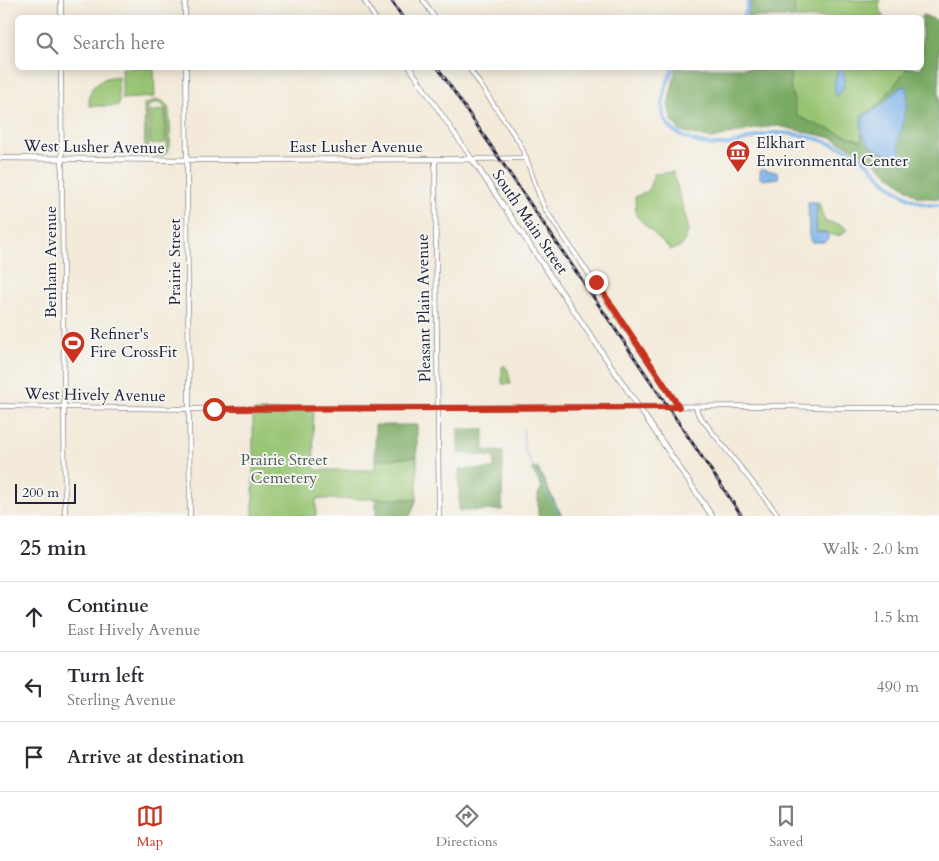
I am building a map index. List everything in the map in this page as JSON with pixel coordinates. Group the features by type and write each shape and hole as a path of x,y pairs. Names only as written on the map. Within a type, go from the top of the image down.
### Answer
{"main road":[{"name":"West Lusher Avenue","path":"0,158 187,160"},
{"name":"East Lusher Avenue","path":"187,160 472,159"},
{"name":"South Main Street","path":"472,159 712,516"}],"street":[{"path":"61,0 61,15"},
{"path":"185,0 185,15"},
{"path":"364,0 374,15"},
{"path":"423,0 433,15"},
{"name":"Benham Avenue","path":"61,70 65,516"},
{"name":"Prairie Street","path":"186,70 190,516"},
{"name":"South Main Street","path":"411,70 472,159"},
{"path":"470,70 515,136 526,158 545,209 681,407 698,414"},
{"name":"East Lusher Avenue","path":"472,159 526,158"},
{"name":"Pleasant Plain Avenue","path":"436,160 439,516"},
{"name":"West Hively Avenue","path":"0,406 189,409 808,406 840,408 939,408"},
{"path":"696,407 698,414 779,516"}],"green space":[{"path":"752,0 795,0 794,15 748,15"},
{"path":"792,0 880,0 879,8 883,15 791,15"},
{"path":"924,15 938,21 939,19 939,199 918,197 877,164 832,138 778,126 758,128 712,139 680,131 671,119 668,105 676,70 791,70 790,84 797,116 817,125 862,141 861,115 877,107 906,70 924,70"},
{"path":"122,70 154,70 155,97 122,99"},
{"path":"789,70 913,70 869,152 797,116 788,82"},
{"path":"118,76 119,104 117,106 89,106 90,94 94,86 109,77"},
{"path":"155,100 161,101 165,103 169,110 170,146 167,152 160,156 145,153 144,104","holes":["154,103 162,104 166,111 167,145 164,151 158,153 150,150 148,144 147,111 149,106"]},
{"path":"165,110 165,143 150,144 149,111"},
{"path":"673,172 689,229 682,246 671,250 636,216 635,197 648,191 654,174"},
{"path":"817,202 825,222 840,225 847,230 844,233 835,235 817,233"},
{"path":"504,365 508,370 511,384 502,384 502,367"},
{"name":"Prairie Street Cemetery","path":"313,410 314,470 375,470 375,460 417,457 417,499 316,499 316,516 253,516 253,412"},
{"path":"375,425 417,425 417,457 375,460"},
{"path":"458,429 484,429 484,450 503,452 502,510 459,511 459,469 494,469 494,457 458,453"},
{"path":"537,467 562,516 538,516 538,494 542,487 532,469"},
{"path":"376,499 417,499 410,516 376,516"}],"water":[{"path":"842,70 844,72 845,82 836,96 835,78 838,72"},
{"path":"907,86 907,105 902,131 899,133 899,146 904,165 895,156 882,152 868,144 862,133 862,127 863,117 886,102 901,87"},
{"path":"760,170 777,172 779,177 763,180 760,178"},
{"path":"808,202 817,202 816,230 817,233 828,234 828,239 824,242 811,242 809,237"}],"waterway":[{"path":"744,15 749,0"},
{"path":"672,70 664,95 663,112 665,120 670,127 685,138 713,145 728,145 761,135 776,133 816,139 859,156 887,183 908,198 924,204 939,205"},
{"path":"523,428 525,451 560,516"}],"railway":[{"path":"391,0 401,15"},
{"path":"439,70 742,516"}],"place":[{"name":"Elkhart Environmental Center","path":"738,173"},
{"name":"Refiner's Fire CrossFit","path":"73,364"}],"route":[{"path":"214,409 679,407 596,282"}]}
